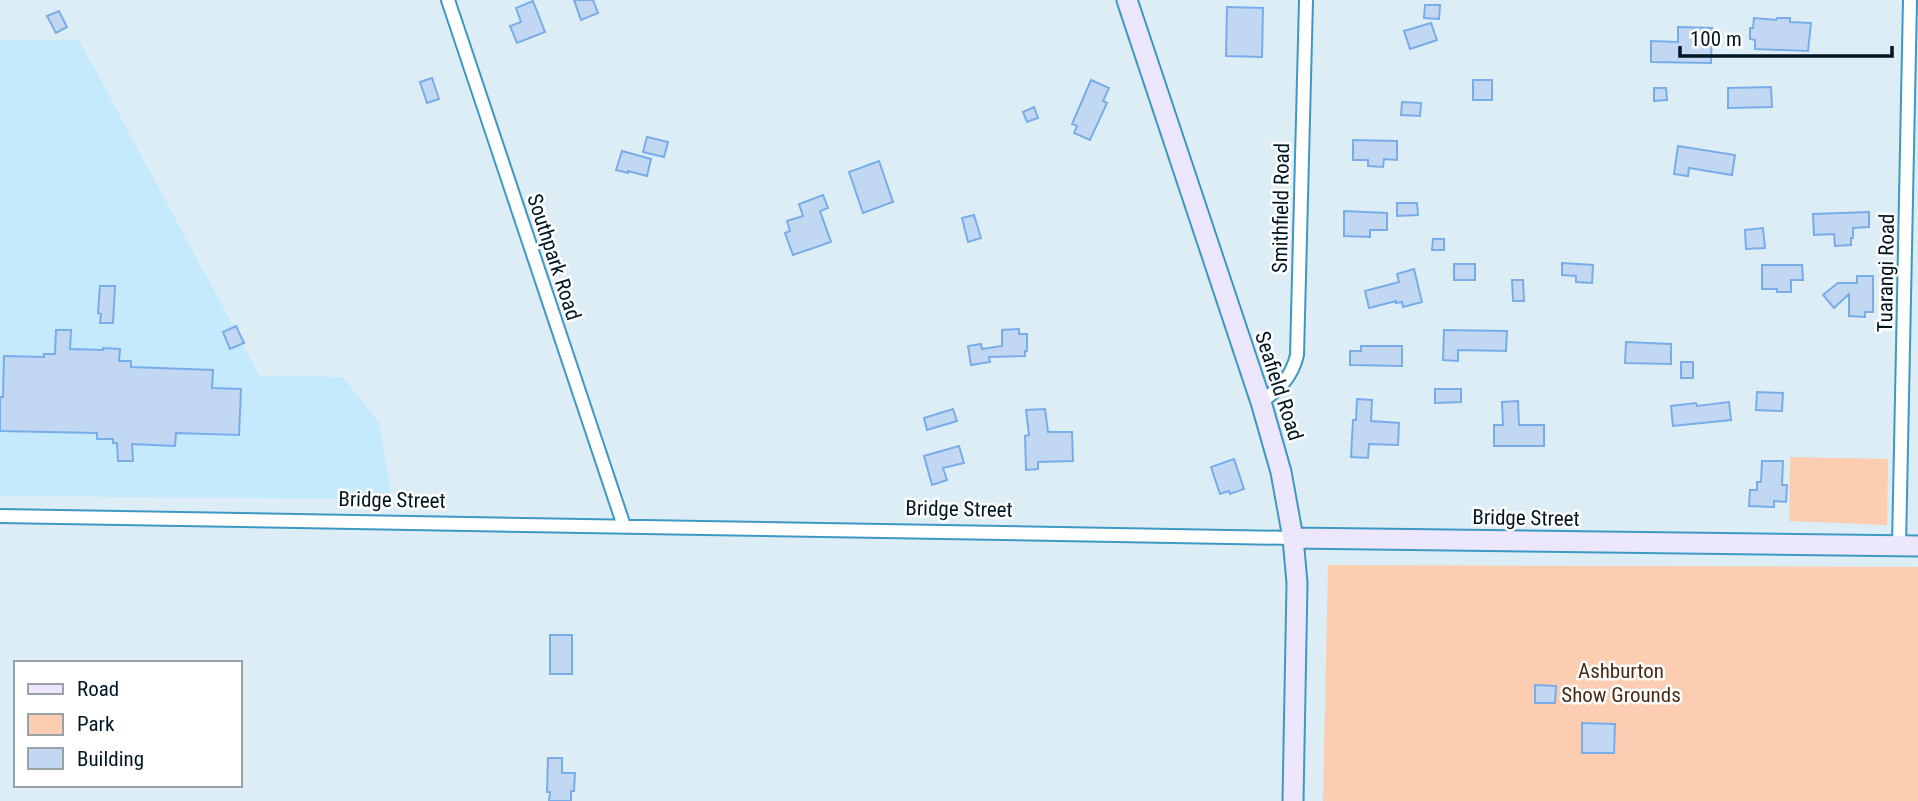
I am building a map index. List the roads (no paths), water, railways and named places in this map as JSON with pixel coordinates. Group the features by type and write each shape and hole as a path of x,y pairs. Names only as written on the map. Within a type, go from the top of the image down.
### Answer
{"street":[{"name":"Southpark Road","path":"448,0 624,526"},
{"name":"Seafield Road","path":"1127,0 1261,402 1281,472 1293,538 1297,583 1293,801"},
{"name":"Smithfield Road","path":"1261,402 1282,386 1294,368 1297,355 1306,0"},
{"name":"Tuarangi Road","path":"1909,546 1914,97 1909,38 1910,0"},
{"name":"Bridge Street","path":"0,516 1909,546"}],"park label":[{"name":"Ashburton Show Grounds","path":"1621,683"}]}
